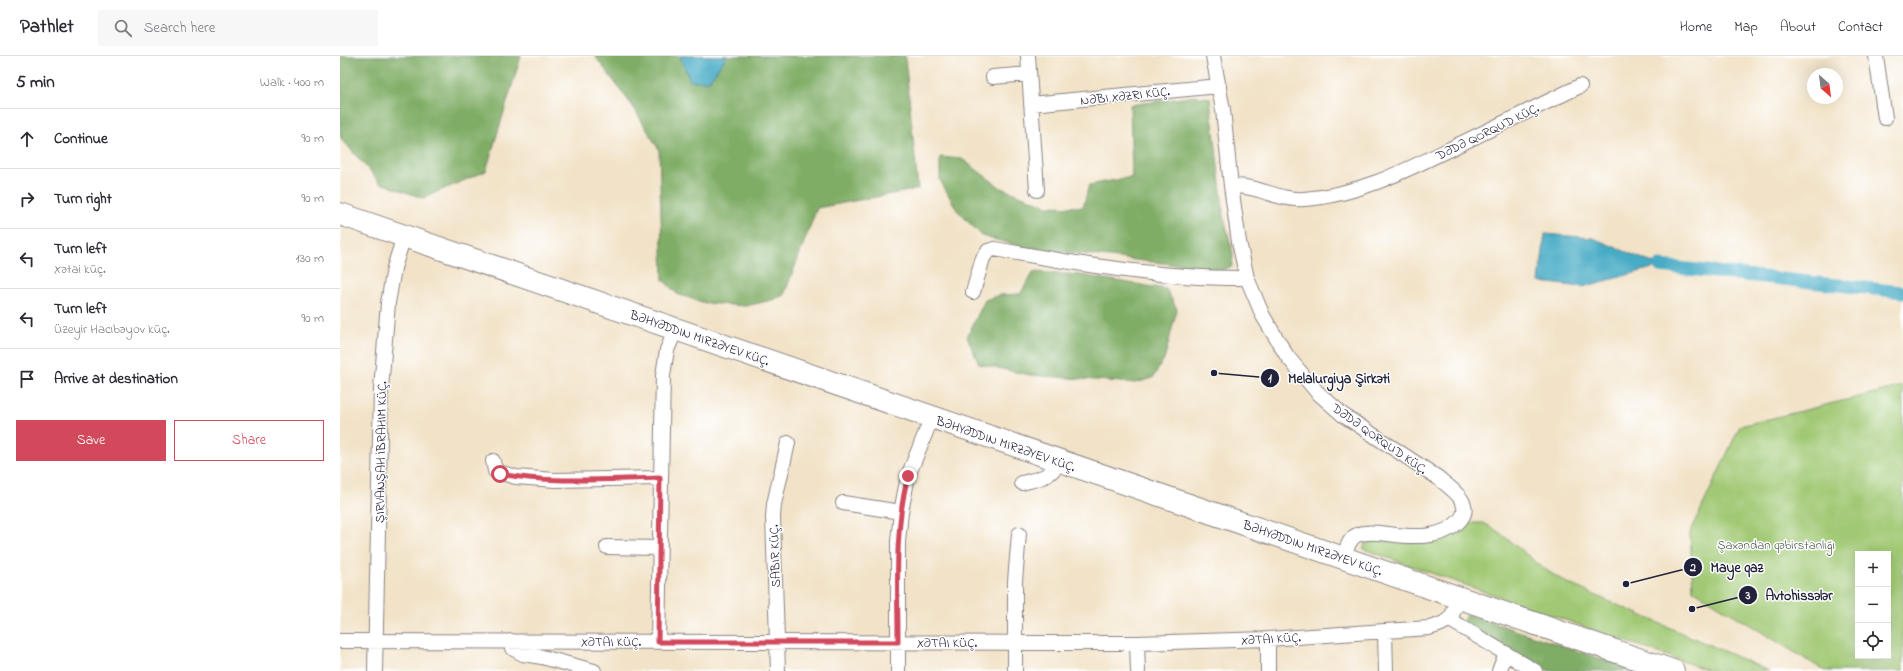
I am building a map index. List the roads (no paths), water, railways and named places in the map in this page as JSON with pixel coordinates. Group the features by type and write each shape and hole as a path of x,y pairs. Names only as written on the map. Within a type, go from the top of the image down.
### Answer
{"highway":[{"name":"BƏHYƏDDIN MIRZƏYEV KÜÇ.","path":"340,214 1673,671"}],"street":[{"path":"1028,56 1037,190"},
{"name":"DƏDƏ QORQUD KÜÇ.","path":"1213,56 1219,86 1239,242 1247,278 1263,316 1287,356 1317,392 1343,415 1437,477 1463,502 1465,510 1463,517 1450,528 1437,534 1421,536 1370,532 1358,534 1351,539 1343,557"},
{"path":"1876,56 1885,118"},
{"path":"993,77 1029,74"},
{"name":"NƏBI XƏZRI KÜÇ.","path":"1031,104 1219,86"},
{"name":"DƏDƏ QORQUD KÜÇ.","path":"1231,186 1245,185 1285,198 1303,199 1335,194 1399,174 1580,86"},
{"name":"ŞIRVANŞAH İBRAHIM KÜÇ.","path":"375,671 380,389 388,303 394,268 404,236"},
{"path":"973,292 983,258 988,251 995,249 1049,259 1183,276 1247,278"},
{"path":"658,642 660,478 664,364 676,329"},
{"path":"898,671 898,542 901,512 908,476 932,417"},
{"name":"SABIR KÜÇ.","path":"778,671 773,517 774,504 788,443"},
{"path":"493,461 495,472 516,477 555,480 660,478"},
{"path":"1022,483 1048,476 1054,471 1060,461"},
{"path":"843,503 901,512"},
{"path":"1015,671 1015,581 1019,534"},
{"path":"607,547 659,548"},
{"path":"1459,598 1450,620 1534,671"},
{"name":"XƏTAI KÜÇ.","path":"340,640 1137,643 1268,639 1385,632 1429,628 1450,620"},
{"path":"1385,632 1386,671"},
{"path":"1268,639 1268,671"},
{"path":"511,641 512,648 523,654 560,666 594,671"},
{"path":"1137,643 1138,671"},
{"path":"1499,671 1506,653"}],"water":[{"path":"680,56 727,56 709,81 690,81"},
{"path":"1545,234 1593,238 1660,266 1583,287 1539,282"}],"waterway":[{"path":"1660,266 1903,292"}],"place":[{"name":"Melalurgiya Şirkəti","path":"1214,373"},
{"name":"Maye qaz","path":"1626,584"},
{"name":"Avtohissələr","path":"1692,609"}],"park label":[{"name":"Şaxəndan qəbirstanlığı","path":"1776,544"}]}
